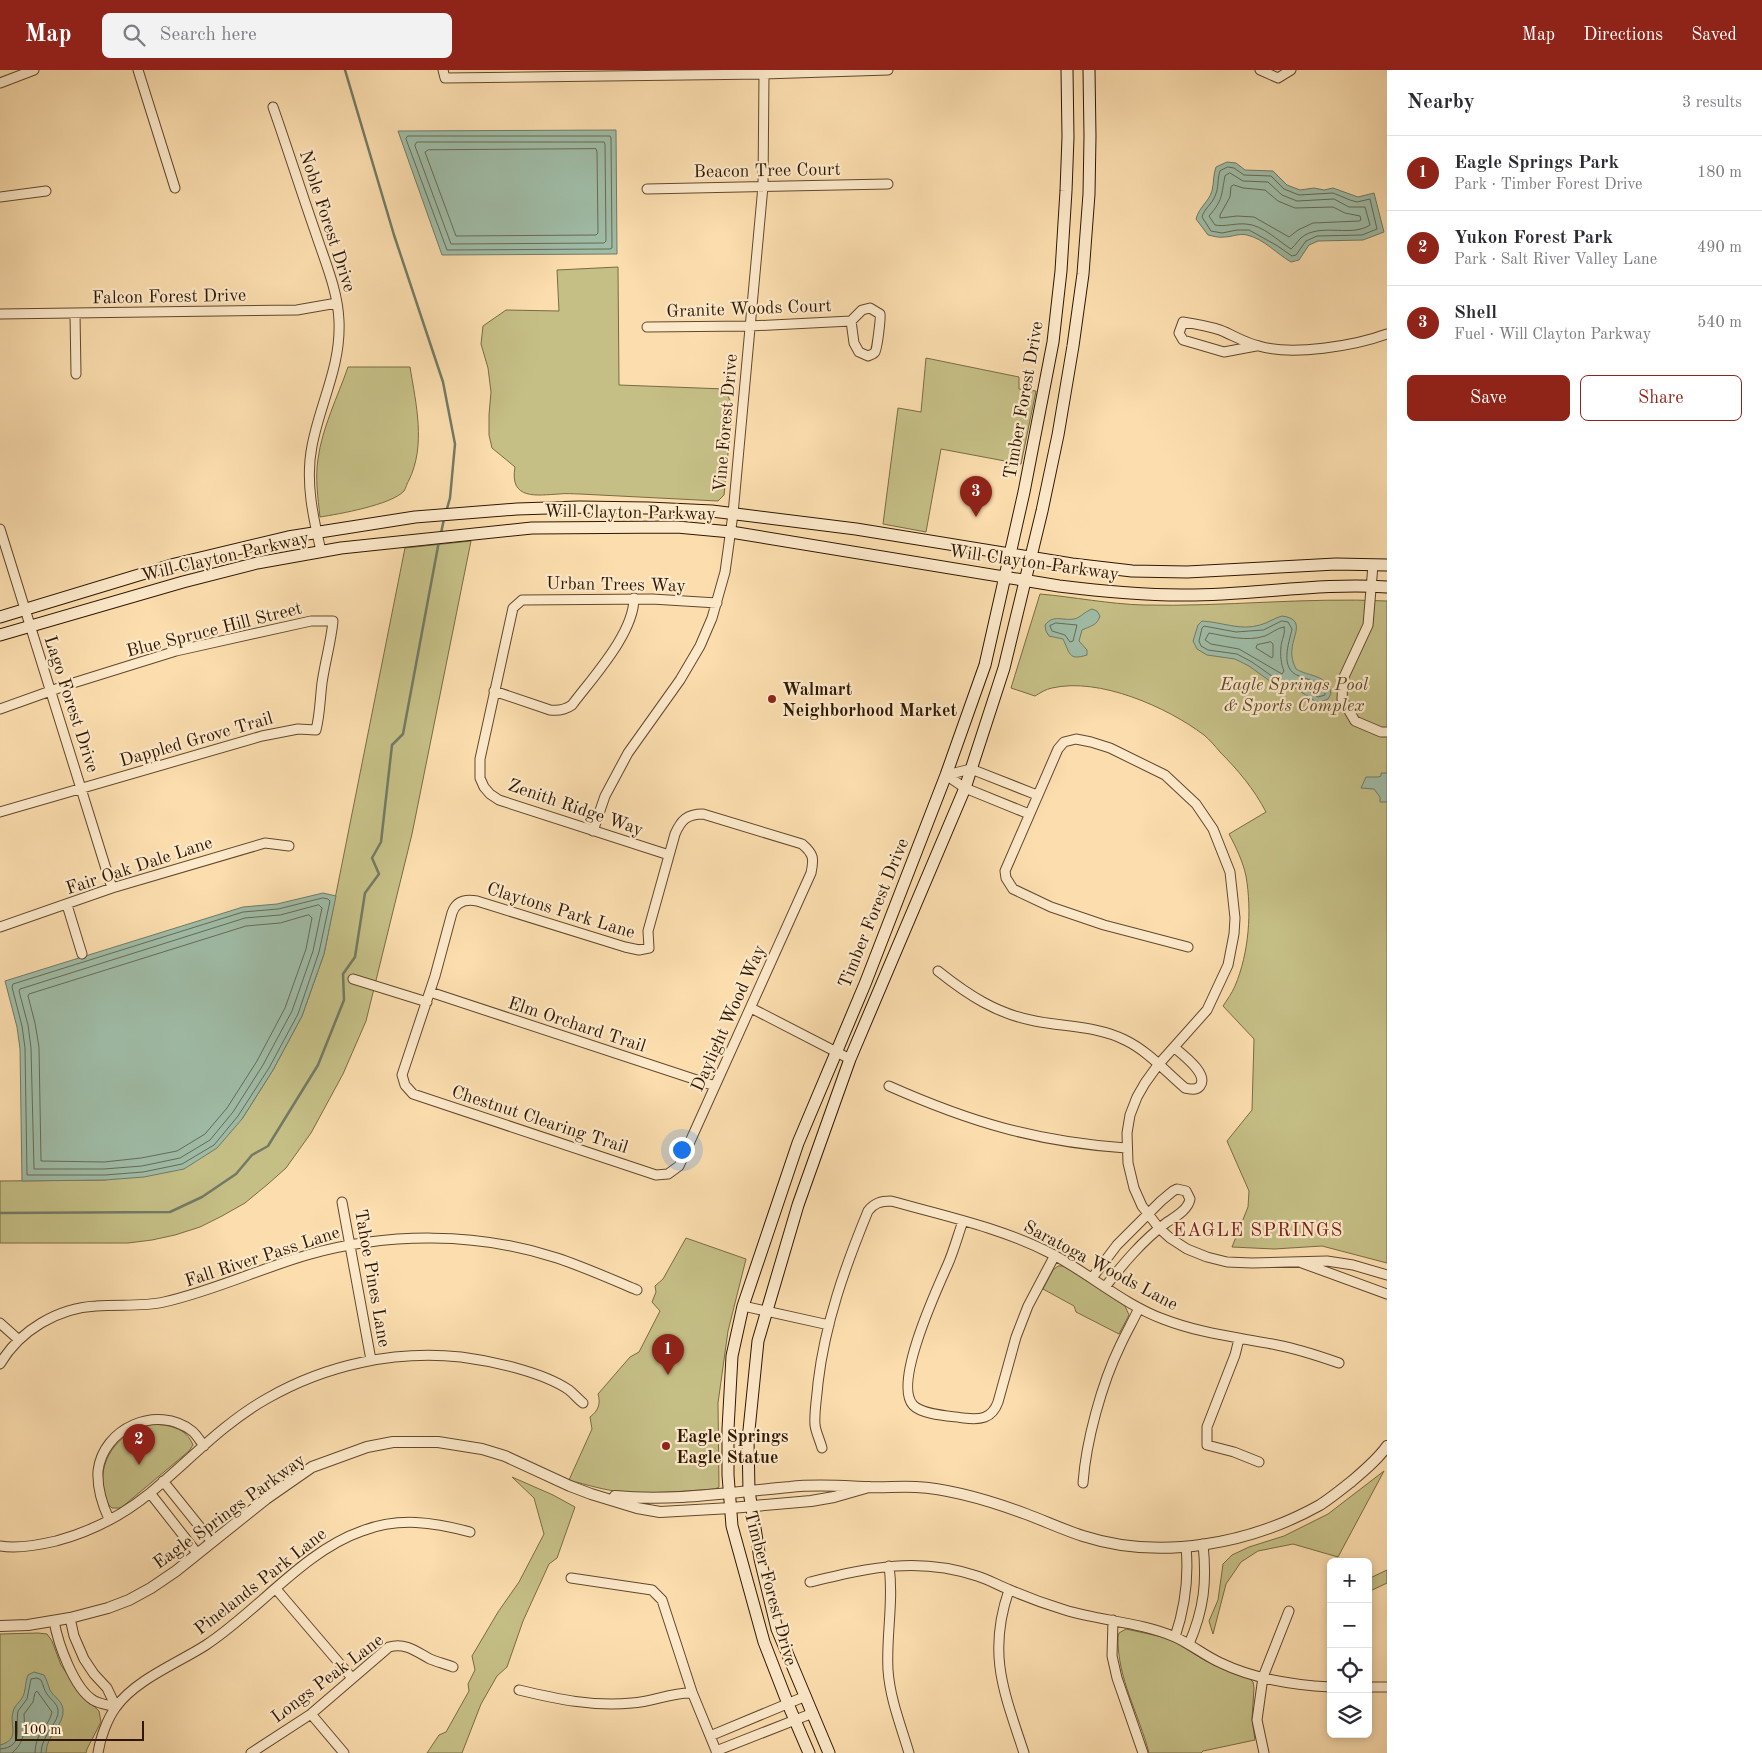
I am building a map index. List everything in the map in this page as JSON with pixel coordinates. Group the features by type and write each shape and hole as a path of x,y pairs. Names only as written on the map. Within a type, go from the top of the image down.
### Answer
{"main road":[{"name":"Timber Forest Drive","path":"810,1753 788,1704 764,1642 732,1526 728,1429 732,1356 743,1306 798,1143 946,775 984,665 1024,492 1053,342 1061,271 1068,137 1067,70"},
{"name":"Timber Forest Drive","path":"829,1753 777,1629 760,1560 749,1491 748,1440 758,1342 798,1205 850,1059 965,788 1004,668 1032,557 1074,346 1089,194 1089,70"},
{"path":"1068,137 1090,136"},
{"path":"536,508 537,528"},
{"name":"Will Clayton Parkway","path":"0,617 158,568 264,542 316,532 430,515 536,508 648,508 712,511 856,529 1108,568 1172,572 1231,571 1336,564 1387,565"},
{"name":"Will Clayton Parkway","path":"0,635 165,587 257,563 340,548 537,528 677,527 731,532 1101,591 1182,595 1273,589 1387,587"},
{"path":"158,568 165,587"}],"street":[{"path":"0,83 34,70"},
{"path":"138,70 175,188"},
{"path":"444,74 764,74 888,70"},
{"path":"1260,70 1278,78 1291,70"},
{"name":"Vine Forest Drive","path":"593,831 605,796 615,777 645,728 685,672 700,646 712,618 725,572 733,514 763,186 764,74"},
{"name":"Noble Forest Drive","path":"273,107 338,303 339,336 335,366 318,424 310,462 310,490 316,532 321,551"},
{"name":"Beacon Tree Court","path":"647,189 888,184"},
{"path":"0,197 46,191"},
{"name":"Falcon Forest Drive","path":"0,314 297,310 338,303"},
{"name":"Granite Woods Court","path":"647,327 750,326 851,321 866,308 876,310 881,318 877,337 877,349 874,353 864,355 856,349 851,321"},
{"path":"75,314 76,374"},
{"path":"1256,346 1224,352 1183,340 1178,332 1183,322 1202,325 1256,346 1282,350 1318,348 1358,342 1387,334"},
{"name":"Lago Forest Drive","path":"0,529 112,888"},
{"path":"1373,565 1368,625 1344,679 1342,699 1355,721 1381,732 1387,732"},
{"name":"Urban Trees Way","path":"516,603 529,598 634,598 717,603"},
{"path":"494,691 550,710 561,710 572,705 611,653 629,623 634,609 634,598"},
{"name":"Zenith Ridge Way","path":"516,603 511,614 480,759 480,778 484,787 490,794 509,804 669,855"},
{"name":"Blue Spruce Hill Street","path":"0,709 51,690 176,651 311,621 333,621 316,730"},
{"name":"Dappled Grove Trail","path":"0,812 262,736 298,729 316,730"},
{"path":"1188,947 1104,925 1051,907 1013,889 1006,878 1005,870 1058,749 1064,742 1076,738 1110,748 1165,775 1196,804 1213,829 1230,872 1235,918 1228,965 1207,1010 1158,1065 1137,1097 1130,1115 1126,1148 1134,1188 1142,1206 1159,1228 1170,1238 1187,1249 1207,1258 1227,1262 1252,1263 1327,1261 1354,1265 1387,1275"},
{"path":"946,775 971,769 1038,795"},
{"path":"946,775 965,788 1029,814"},
{"name":"Daylight Wood Way","path":"656,1175 668,1174 679,1166 811,873 814,860 810,850 802,844 703,814 691,814 681,822 669,855"},
{"name":"Fair Oak Dale Lane","path":"0,927 112,888 265,843 289,846"},
{"name":"Claytons Park Lane","path":"430,992 452,913 456,906 463,901 477,901 634,950 649,948 648,931 669,855"},
{"path":"67,905 82,954"},
{"path":"938,971 962,990 993,1008 1035,1021 1094,1030 1112,1035 1138,1047 1185,1088 1197,1089 1202,1081 1198,1070 1175,1048"},
{"path":"353,979 426,1002 430,992"},
{"name":"Elm Orchard Trail","path":"430,992 715,1086"},
{"name":"Chestnut Clearing Trail","path":"426,1002 402,1075 405,1085 413,1094 656,1175"},
{"path":"751,1008 850,1059"},
{"path":"889,1086 971,1119 1019,1133 1072,1143 1126,1148"},
{"path":"1092,1278 1117,1245 1148,1214 1173,1191 1177,1189 1186,1191 1190,1199 1186,1208 1159,1228 1130,1256 1105,1287"},
{"name":"Saratoga Woods Lane","path":"829,1325 838,1290 868,1211 877,1203 891,1201 1008,1235 1054,1256 1139,1308 1184,1327 1212,1334 1279,1345 1319,1356 1339,1364"},
{"name":"Tahoe Pines Lane","path":"342,1202 372,1360"},
{"path":"963,1221 948,1264 930,1304 916,1346 908,1392 914,1407 922,1411 974,1420 983,1419 990,1415 995,1409 1019,1329 1032,1298 1054,1256"},
{"name":"Fall River Pass Lane","path":"0,1364 7,1352 19,1340 63,1312 97,1306 156,1304 188,1297 285,1261 350,1244 374,1241 420,1238 464,1239 505,1245 556,1258 637,1290"},
{"path":"1297,1262 1387,1294"},
{"path":"743,1306 829,1325 821,1362 815,1414 816,1428 822,1448"},
{"path":"1083,1483 1086,1453 1104,1388 1120,1346 1139,1308"},
{"path":"0,1322 19,1340"},
{"path":"1239,1339 1235,1355 1207,1427 1207,1445 1234,1452 1259,1462"},
{"path":"0,1546 46,1543 87,1531 150,1493 227,1425 267,1398 304,1379 336,1368 372,1360 422,1355 479,1359 517,1369 550,1381 568,1390 583,1403"},
{"path":"109,1519 98,1491 98,1470 101,1460 113,1439 124,1429 142,1421 168,1420 193,1431 204,1446"},
{"name":"Eagle Springs Parkway","path":"0,1626 28,1625 70,1618 108,1608 129,1600 170,1575 266,1499 312,1467 366,1447 393,1442 438,1442 482,1449 505,1456 592,1494 637,1508 660,1512 811,1501 834,1497 869,1487"},
{"name":"Eagle Springs Parkway","path":"592,1494 637,1499 682,1497 816,1485 917,1487 957,1493 988,1501 1083,1536 1108,1542 1134,1546 1186,1547 1247,1535 1290,1519 1320,1505 1363,1472 1387,1446"},
{"path":"163,1481 212,1542"},
{"path":"150,1493 197,1553"},
{"name":"Pinelands Park Lane","path":"116,1707 152,1676 206,1645 322,1551 342,1538 386,1524 413,1522 439,1524 470,1532"},
{"path":"1189,1644 1198,1622 1202,1605 1205,1579 1203,1544"},
{"path":"1175,1637 1185,1602 1186,1547"},
{"path":"810,1582 889,1566 928,1565 952,1568 979,1576 1009,1590 1066,1610 1155,1629 1189,1644 1221,1663 1262,1677 1291,1684 1327,1687"},
{"path":"889,1566 891,1601 888,1635 888,1671 892,1698 909,1753"},
{"path":"571,1578 652,1590 662,1600 692,1693 717,1752 813,1713"},
{"path":"276,1589 352,1678"},
{"path":"1009,1590 1004,1606 998,1646 999,1669 1024,1753"},
{"path":"1264,1753 1258,1720 1262,1677 1289,1611"},
{"path":"70,1618 74,1636 84,1659 107,1688 116,1707"},
{"path":"1114,1620 1112,1656 1116,1678 1143,1753"},
{"path":"54,1621 57,1638 68,1667 80,1684 95,1702 116,1707"},
{"name":"Longs Peak Lane","path":"252,1753 311,1714 389,1647 396,1645 404,1646 432,1660 453,1667"},
{"path":"1372,1687 1387,1687"},
{"path":"519,1690 590,1704 631,1704 656,1700 679,1692 692,1693"},
{"path":"710,1736 806,1696"},
{"path":"98,1753 106,1727 116,1707"},
{"path":"311,1714 344,1753"}],"green space":[{"path":"618,267 619,385 725,389 731,403 724,495 718,501 580,494 527,494 516,486 514,478 515,467 492,448 489,435 491,392 488,368 481,344 483,326 506,310 559,311 557,270"},
{"path":"926,358 1019,377 1019,389 1036,391 1021,464 941,449 926,532 883,524 898,408 921,412"},
{"path":"348,367 410,367 418,424 417,453 414,467 404,491 397,496 377,505 320,517 317,473 320,447"},
{"path":"471,541 412,834 366,1021 343,1074 311,1133 286,1168 268,1184 245,1203 200,1227 175,1235 128,1243 0,1243 0,1181 105,1180 242,1119 273,1070 302,1016 324,954 405,548"},
{"name":"Eagle Springs Pool & Sports Complex","path":"1040,594 1143,605 1204,605 1326,600 1387,601 1387,1263 1322,1246 1274,1249 1232,1247 1248,1207 1249,1191 1227,1141 1252,1110 1254,1039 1223,1006 1234,989 1240,973 1246,946 1249,917 1246,876 1229,834 1266,812 1245,780 1206,737 1189,724 1171,714 1132,697 1090,687 1052,688 1035,696 1011,688"},
{"path":"686,1238 746,1259 728,1331 718,1403 719,1487 715,1489 669,1492 622,1492 569,1480 592,1429 590,1417 598,1407 598,1394 630,1357 639,1352 660,1311 652,1302 656,1292 655,1286 663,1279"},
{"path":"1058,1266 1064,1266 1125,1306 1129,1315 1119,1334 1076,1312 1074,1306 1043,1289 1053,1270"},
{"path":"152,1424 176,1428 186,1434 193,1445 189,1451 121,1508 112,1508 105,1499 103,1487 105,1465 109,1455 122,1438 141,1427"},
{"path":"1384,1471 1338,1557 1293,1544 1258,1551 1241,1562 1226,1584 1213,1634 1209,1621 1218,1600 1223,1564 1232,1555 1249,1547 1284,1536 1328,1514"},
{"path":"512,1477 575,1507 557,1558 549,1564 523,1621 507,1667 497,1676 481,1704 462,1753 427,1753 439,1735 446,1732 469,1691 468,1684 475,1670 472,1656 498,1612 519,1582 544,1534 534,1498"},
{"path":"1387,1570 1387,1583 1372,1590 1372,1577"},
{"path":"1126,1629 1163,1637 1206,1661 1250,1679 1253,1682 1254,1688 1252,1719 1255,1740 1201,1753 1149,1753 1121,1667 1118,1637 1119,1633"},
{"path":"0,1634 47,1634 52,1641 61,1665 80,1693 99,1711 101,1722 86,1753 0,1753"}],"water":[{"path":"616,130 617,254 442,255 398,131"},
{"path":"1227,162 1236,163 1245,170 1273,171 1287,185 1300,190 1333,188 1358,197 1374,193 1384,232 1363,240 1318,241 1309,245 1299,260 1291,262 1265,243 1253,237 1238,235 1216,237 1208,235 1196,219 1212,191 1216,167"},
{"path":"1092,609 1097,611 1100,616 1099,619 1093,625 1082,630 1079,641 1087,650 1087,655 1081,657 1073,656 1070,654 1063,639 1049,636 1046,631 1045,625 1052,620 1074,619"},
{"path":"1282,616 1294,620 1296,624 1292,659 1296,669 1322,679 1331,694 1328,699 1318,703 1295,688 1274,684 1249,666 1235,659 1207,655 1197,649 1193,641 1198,625 1202,621 1238,627 1253,627"},
{"path":"1381,773 1387,773 1387,802 1380,802 1380,797 1374,789 1361,788 1366,777 1378,777 1381,776"},
{"path":"323,893 336,896 324,954 302,1016 273,1070 242,1119 217,1148 184,1169 144,1177 105,1180 22,1181 20,1049 17,1027 5,981 243,907 277,904"},
{"path":"34,1672 44,1675 50,1690 61,1704 63,1715 61,1720 49,1741 46,1753 0,1753 0,1745 12,1736 12,1717 15,1706 23,1696 28,1675"}],"waterway":[{"path":"345,70 394,235 443,382 455,444 450,498 446,512"},
{"path":"441,533 444,519"},
{"path":"0,1213 170,1212 202,1197 236,1174 252,1155 268,1146 318,1065 344,1000 343,974 355,957 365,893 379,874 372,858 381,842 392,745 403,734 439,541"}],"place":[{"name":"Shell","path":"976,517"},
{"name":"Walmart Neighborhood Market","path":"772,699"},
{"name":"Eagle Springs Park","path":"668,1375"},
{"name":"Eagle Springs Eagle Statue","path":"666,1446"},
{"name":"Yukon Forest Park","path":"139,1465"}],"district":[{"name":"EAGLE SPRINGS","path":"1258,1229"}]}
